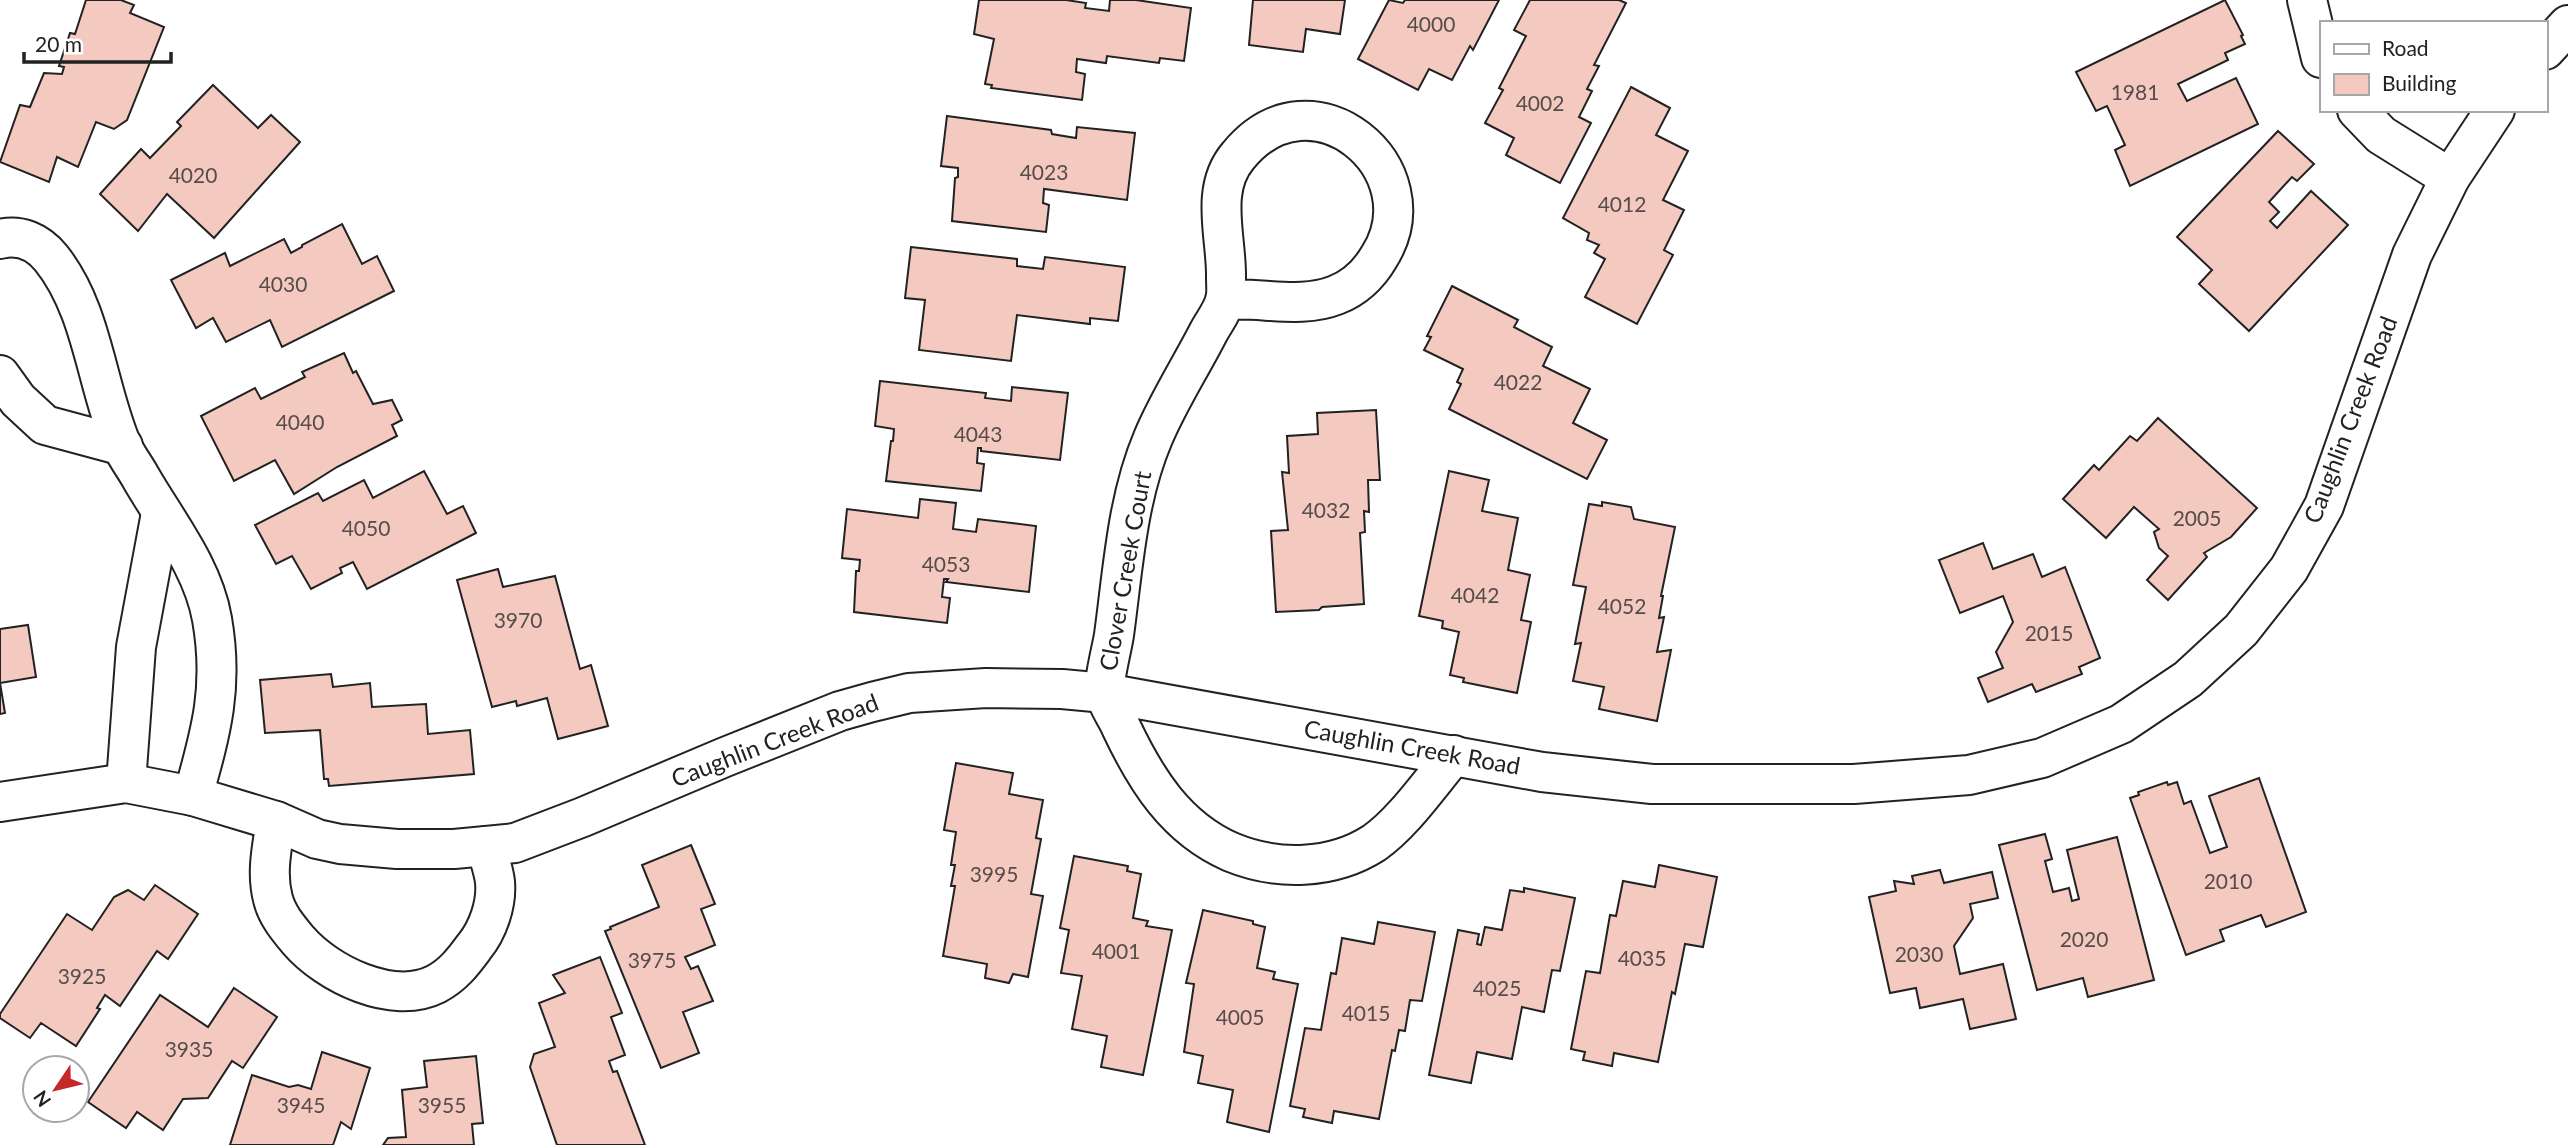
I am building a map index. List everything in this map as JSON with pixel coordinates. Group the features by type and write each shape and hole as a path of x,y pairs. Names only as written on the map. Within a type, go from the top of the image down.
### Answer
{"street":[{"path":"2306,0 2320,54"},
{"path":"2547,48 2568,25"},
{"path":"2359,112 2381,135 2450,177"},
{"name":"Caughlin Creek Road","path":"0,802 126,783 193,796 276,821 317,838 367,847 454,849 515,843 840,711 909,693 986,688 1062,689 1105,693 1542,772 1652,784 1854,784 1969,775 2042,758 2121,724 2197,671 2241,630 2289,569 2324,506 2412,254 2450,177 2494,112"},
{"name":"Clover Creek Court","path":"1105,693 1140,474 1154,436 1226,300 1225,247 1220,213 1231,163 1243,149 1278,124 1317,120 1354,136 1376,160 1393,194 1391,229 1383,251 1372,268 1358,283 1339,295 1317,301 1301,303 1250,298 1226,300"},
{"path":"0,239 23,238 39,245 66,278 123,446 187,554 207,595 218,663 215,712 193,796"},
{"path":"0,375 18,400 45,425 123,446"},
{"path":"126,783 136,647 161,513"},
{"path":"1105,693 1135,757 1161,797 1193,831 1233,852 1276,864 1308,866 1345,857 1375,842 1454,755"},
{"path":"276,821 268,873 274,902 285,923 303,946 323,964 354,981 389,990 417,990 434,985 461,964 479,941 490,918 494,900 495,883 486,846"}],"building":[{"path":"86,0 121,0 134,5 130,13 164,27 127,120 114,129 96,122 78,167 57,157 49,182 0,162 20,105 30,107 44,73 62,74 64,67 59,66 70,33 75,34"},
{"path":"979,0 1066,0 1086,3 1085,8 1109,11 1110,0 1136,0 1191,8 1184,61 1160,58 1159,63 1107,56 1106,63 1077,59 1076,72 1085,74 1082,100 991,88 992,85 985,84 994,39 974,34"},
{"path":"1253,0 1345,0 1340,34 1306,29 1303,52 1249,45"},
{"path":"1389,0 1403,3 1405,0 1499,0 1473,50 1470,46 1452,80 1429,69 1418,90 1358,59"},
{"path":"1530,0 1619,0 1626,3 1594,65 1599,66 1587,89 1592,91 1579,117 1591,123 1560,183 1506,155 1514,138 1485,123 1503,90 1499,88 1526,36 1514,30"},
{"path":"2225,0 2245,44 2225,53 2228,60 2178,84 2187,101 2236,78 2258,124 2130,186 2115,150 2125,145 2107,106 2096,111 2076,72"},
{"path":"213,85 258,128 271,115 300,142 214,238 167,194 138,231 100,194 141,149 150,158 181,126 177,122"},
{"path":"1631,87 1670,108 1656,135 1688,151 1663,200 1684,210 1664,250 1673,255 1637,324 1585,297 1605,259 1594,253 1599,245 1587,240 1589,233 1563,218"},
{"path":"947,116 1051,130 1052,134 1076,138 1077,127 1135,133 1127,200 1044,189 1043,203 1049,205 1046,232 952,221 958,168 941,166"},
{"path":"2278,131 2314,164 2297,181 2292,177 2269,202 2279,212 2270,221 2277,228 2311,191 2348,225 2249,331 2199,284 2212,270 2177,237"},
{"path":"342,224 362,264 377,256 394,291 282,347 270,320 226,342 213,318 196,328 171,280 225,253 230,266 284,239 291,253"},
{"path":"911,247 1017,259 1017,266 1043,269 1045,257 1125,267 1118,321 1090,318 1090,324 1017,315 1011,361 919,350 925,300 905,298"},
{"path":"1452,286 1518,320 1514,327 1552,347 1543,366 1590,389 1573,423 1607,440 1587,479 1449,409 1461,384 1457,382 1463,369 1424,350 1431,337 1427,336"},
{"path":"344,353 373,404 392,400 402,420 392,425 397,436 337,467 294,494 275,460 234,481 201,416 255,388 261,399 305,377 302,372"},
{"path":"880,381 986,393 985,398 1011,401 1012,387 1068,393 1060,460 981,451 981,448 978,448 977,463 984,464 981,491 886,481 894,429 875,426"},
{"path":"1376,410 1380,480 1368,480 1369,512 1364,511 1365,532 1360,533 1364,604 1276,612 1271,531 1288,530 1282,472 1289,473 1287,436 1318,434 1317,413"},
{"path":"2158,418 2257,508 2231,537 2204,553 2207,557 2168,600 2147,580 2168,556 2159,548 2154,532 2159,529 2134,507 2106,538 2063,499 2094,465 2099,470 2130,436 2137,441"},
{"path":"424,471 447,514 463,506 476,533 367,589 353,562 340,568 342,573 311,589 292,556 276,564 255,525 318,493 323,501 364,480 373,498"},
{"path":"1449,471 1489,480 1482,511 1518,518 1508,570 1530,575 1521,620 1531,622 1517,693 1463,682 1464,678 1450,675 1459,632 1442,628 1443,621 1419,616"},
{"path":"920,499 956,503 953,529 976,532 978,519 1036,526 1029,592 946,582 948,579 944,579 942,597 950,598 947,623 854,612 856,571 859,571 860,560 842,558 847,509 918,518"},
{"path":"1602,502 1631,507 1634,519 1675,527 1661,596 1659,618 1664,617 1657,652 1671,650 1657,721 1599,709 1604,687 1573,681 1581,643 1575,644 1586,587 1573,585 1589,504 1602,506"},
{"path":"1983,543 1993,569 2033,554 2042,577 2065,567 2100,658 2079,667 2082,674 2036,692 2032,684 1988,702 1978,678 2003,668 1996,652 2013,622 2003,596 1960,613 1939,560"},
{"path":"498,569 503,587 555,576 580,669 591,665 608,726 558,739 547,698 517,706 516,701 492,707 457,580"},
{"path":"28,625 36,677 0,683 0,629"},
{"path":"331,674 333,687 370,683 372,707 426,704 428,734 470,730 474,774 329,786 328,779 324,779 320,730 265,733 260,680"},
{"path":"0,683 5,713 0,714"},
{"path":"956,763 1013,773 1009,794 1043,800 1036,838 1041,839 1031,894 1043,896 1028,977 1013,974 1009,983 985,978 987,964 943,956 955,886 951,886 955,865 951,865 956,832 944,830"},
{"path":"2259,778 2306,912 2266,927 2261,915 2220,930 2224,941 2186,955 2130,798 2139,795 2138,792 2167,782 2168,785 2177,782 2184,804 2191,801 2210,853 2227,847 2209,796"},
{"path":"2045,834 2052,859 2045,861 2053,892 2069,888 2072,901 2079,899 2067,850 2117,837 2154,980 2088,997 2083,978 2037,990 1999,845"},
{"path":"691,845 715,904 701,909 715,945 685,957 691,969 698,966 713,1001 683,1012 699,1053 661,1068 605,931 659,907 642,865"},
{"path":"1074,856 1128,866 1127,871 1141,874 1133,918 1148,921 1146,926 1172,930 1143,1075 1101,1067 1107,1036 1072,1029 1082,976 1061,973 1069,930 1060,928"},
{"path":"1659,865 1717,877 1703,947 1685,944 1658,1062 1614,1053 1612,1066 1583,1060 1585,1052 1571,1049 1586,971 1600,973 1610,915 1616,916 1623,881 1655,887"},
{"path":"1940,870 1944,883 1992,872 1998,898 1970,904 1973,918 1954,946 1960,974 2003,964 2016,1019 1970,1029 1963,999 1920,1008 1916,988 1890,993 1869,897 1896,891 1894,881 1914,884 1912,876"},
{"path":"155,885 198,914 168,959 157,951 120,1006 105,995 97,1008 100,1009 76,1046 41,1023 30,1038 0,1018 0,1014 67,914 92,930 114,897 128,890 144,900"},
{"path":"1524,888 1575,898 1560,971 1552,970 1544,1012 1522,1007 1512,1059 1477,1052 1471,1083 1429,1075 1458,930 1479,934 1477,944 1481,945 1485,927 1502,930 1510,890 1524,892"},
{"path":"1203,910 1253,921 1253,924 1265,927 1257,968 1275,972 1273,979 1298,984 1269,1132 1227,1122 1233,1090 1198,1083 1203,1056 1184,1052 1194,984 1186,983"},
{"path":"1378,922 1435,932 1422,1001 1410,1000 1405,1031 1399,1030 1395,1051 1392,1050 1379,1119 1334,1111 1332,1123 1303,1117 1305,1109 1290,1106 1305,1028 1321,1030 1331,973 1336,974 1342,938 1374,944"},
{"path":"600,957 622,1013 611,1017 625,1055 609,1061 613,1072 617,1071 645,1145 557,1145 530,1067 534,1054 555,1047 539,1003 565,993 553,975"},
{"path":"234,988 277,1017 243,1068 232,1061 208,1098 183,1099 163,1130 137,1112 126,1128 91,1104 91,1098 160,995 208,1027"},
{"path":"322,1052 370,1068 351,1129 341,1122 333,1145 230,1145 252,1075 289,1087 298,1085 311,1089"},
{"path":"476,1056 483,1123 472,1124 474,1145 383,1145 388,1138 406,1137 402,1090 427,1087 424,1061"}]}
